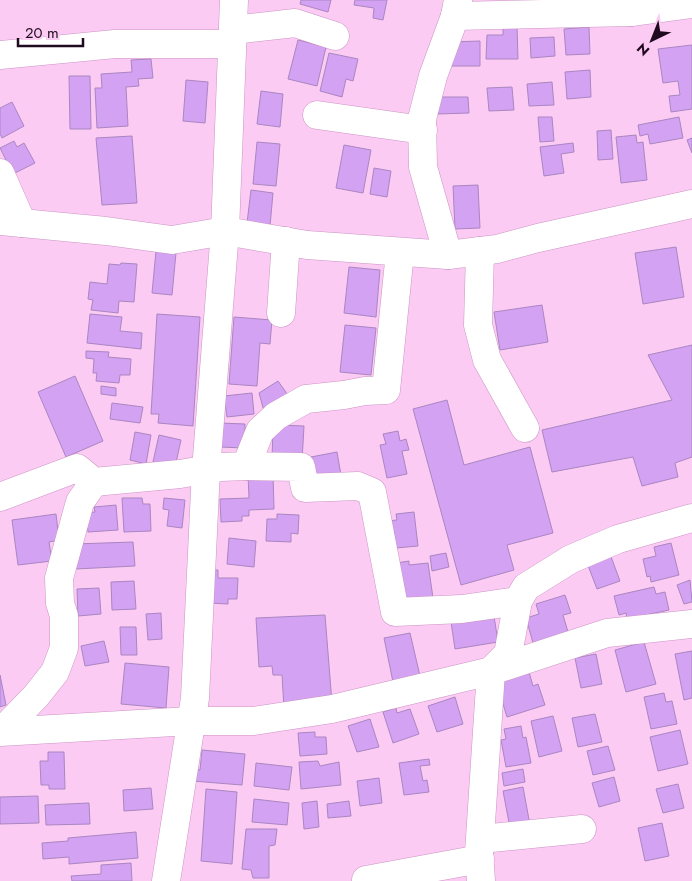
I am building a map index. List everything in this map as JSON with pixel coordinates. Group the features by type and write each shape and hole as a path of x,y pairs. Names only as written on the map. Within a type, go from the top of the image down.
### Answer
{"street":[{"path":"166,881 195,698 206,470 225,231 234,0"},
{"path":"448,255 423,167 422,119 433,76 457,8 692,4"},
{"path":"0,56 115,44 232,37 294,23 335,36"},
{"path":"317,115 422,130"},
{"path":"0,173 11,222 106,231 172,240 225,231 307,245 448,255 497,249 692,204"},
{"path":"281,312 286,241"},
{"path":"480,251 478,325 480,334 487,360 525,428"},
{"path":"246,466 260,431 276,416 306,399 386,390 400,252"},
{"path":"0,498 77,468 94,482 246,466 301,467 305,488 358,486 372,492 395,612 462,609 518,601"},
{"path":"1,732 36,696 55,672 64,648 64,616 60,603 60,578 80,502 94,482"},
{"path":"480,860 491,671 508,654 518,601 526,587 571,560 618,539 692,518"},
{"path":"1,732 191,721 254,721 332,709 491,671 607,633 692,624"},
{"path":"366,880 480,860 582,829"}],"building":[{"path":"301,0 331,0 328,12 300,4"},
{"path":"355,0 387,0 383,20 373,18 374,8 354,5"},
{"path":"503,23 517,25 518,59 486,59 487,35 503,35"},
{"path":"589,27 590,54 566,55 564,29"},
{"path":"554,37 555,56 531,58 530,38"},
{"path":"298,40 326,47 317,86 288,79"},
{"path":"480,41 480,66 449,66 449,42"},
{"path":"692,45 692,109 671,112 669,96 680,95 678,81 663,83 658,49"},
{"path":"329,53 358,59 353,81 346,79 342,97 320,91"},
{"path":"151,59 153,78 138,79 139,86 126,87 128,126 97,128 95,88 102,88 101,74 132,72 131,60"},
{"path":"590,70 591,97 567,99 565,72"},
{"path":"69,76 90,76 91,129 70,129"},
{"path":"186,80 208,82 205,123 183,121"},
{"path":"552,82 554,105 529,106 527,84"},
{"path":"512,87 514,110 489,111 487,88"},
{"path":"261,91 283,94 280,127 257,124"},
{"path":"437,97 468,97 469,113 438,114"},
{"path":"12,102 24,126 2,138 0,134 0,108"},
{"path":"538,117 552,117 554,141 540,142"},
{"path":"679,117 683,138 650,144 648,134 640,136 638,125"},
{"path":"611,130 613,159 598,160 597,131"},
{"path":"636,135 637,143 643,142 647,180 621,183 616,137"},
{"path":"132,136 137,203 102,205 96,138"},
{"path":"692,138 692,153 687,140"},
{"path":"14,141 17,147 24,143 35,163 13,174 0,148"},
{"path":"257,142 280,144 276,186 253,184"},
{"path":"573,143 574,152 561,154 564,173 544,176 540,147"},
{"path":"344,145 371,150 363,193 336,188"},
{"path":"374,168 391,171 387,197 370,194"},
{"path":"478,185 480,228 455,229 453,186"},
{"path":"251,190 273,193 270,226 247,223"},
{"path":"676,247 684,297 643,304 635,253"},
{"path":"156,251 176,253 172,295 152,293"},
{"path":"121,263 137,264 134,302 119,301 118,313 91,310 93,300 88,299 90,282 107,284 109,264 120,265"},
{"path":"349,267 380,270 376,317 344,313"},
{"path":"542,305 548,342 500,350 494,312"},
{"path":"90,314 122,317 120,331 142,333 141,349 87,343"},
{"path":"157,314 200,317 193,426 158,423 159,414 151,414"},
{"path":"234,317 272,320 270,344 260,343 257,386 229,384"},
{"path":"345,325 376,328 371,375 340,372"},
{"path":"692,345 692,457 675,463 678,477 642,486 633,457 552,472 542,430 672,400 648,355"},
{"path":"86,351 109,352 108,357 131,359 130,375 120,375 119,383 96,381 97,373 93,373 94,359 86,358"},
{"path":"75,376 103,441 66,457 38,392"},
{"path":"278,381 290,398 265,415 259,393"},
{"path":"101,386 116,388 116,396 101,394"},
{"path":"252,393 254,414 227,417 224,396"},
{"path":"447,400 464,465 530,447 553,533 507,545 514,570 461,585 413,409"},
{"path":"112,403 143,407 140,423 110,419"},
{"path":"220,423 245,424 245,448 219,447"},
{"path":"281,425 304,426 302,461 272,459 273,429"},
{"path":"398,431 400,441 406,439 409,450 402,451 407,474 387,478 380,445 386,444 383,434"},
{"path":"135,432 151,435 146,464 130,460"},
{"path":"159,435 181,440 175,467 153,462"},
{"path":"337,452 341,475 310,481 311,457"},
{"path":"273,474 274,509 249,510 249,516 242,516 242,521 221,522 220,499 249,498 248,475"},
{"path":"122,498 142,498 143,504 150,504 151,531 124,532"},
{"path":"164,498 185,500 182,528 167,526 169,510 163,509"},
{"path":"116,505 118,530 88,532 86,513 95,512 94,507"},
{"path":"414,512 418,546 396,548 394,531 388,532 387,521 397,520 396,514"},
{"path":"56,514 59,540 49,542 52,561 18,565 12,520"},
{"path":"277,514 299,515 298,534 291,533 291,542 266,541 267,519 277,519"},
{"path":"229,538 256,541 254,567 227,564"},
{"path":"133,542 135,566 75,569 74,544"},
{"path":"671,543 679,575 651,582 650,576 647,577 643,559 656,556 654,547"},
{"path":"446,553 449,567 432,571 430,556"},
{"path":"610,554 620,581 597,589 587,563"},
{"path":"409,561 409,565 428,563 433,598 402,603 396,563"},
{"path":"210,570 218,570 218,578 238,578 237,599 228,599 228,604 209,603"},
{"path":"690,580 692,602 684,604 677,585"},
{"path":"134,581 136,609 112,610 111,582"},
{"path":"654,587 656,594 665,592 669,610 627,619 626,613 619,615 614,596"},
{"path":"99,588 101,614 78,616 77,589"},
{"path":"565,595 571,613 563,615 568,632 533,643 526,618 539,614 536,604"},
{"path":"161,613 162,639 148,640 146,614"},
{"path":"325,615 332,703 284,708 282,675 273,675 272,666 259,667 256,618"},
{"path":"494,616 498,642 455,649 451,622"},
{"path":"120,627 136,627 137,655 121,655"},
{"path":"410,633 420,676 393,682 384,638"},
{"path":"104,641 109,662 85,666 81,646"},
{"path":"644,642 656,684 626,692 615,650"},
{"path":"692,651 692,698 684,700 675,654"},
{"path":"596,654 602,684 581,688 575,658"},
{"path":"125,663 169,667 166,708 121,704"},
{"path":"529,672 533,686 538,684 545,705 507,717 496,681"},
{"path":"0,675 6,705 0,707"},
{"path":"664,693 666,702 672,701 677,724 651,729 644,697"},
{"path":"455,697 463,724 437,732 428,706"},
{"path":"396,708 397,713 410,709 419,734 393,743 383,712"},
{"path":"595,714 602,742 578,747 572,718"},
{"path":"553,716 562,751 539,757 531,721"},
{"path":"370,719 379,747 357,752 348,726"},
{"path":"521,726 523,738 526,737 531,763 506,767 501,740 506,739 504,729"},
{"path":"680,730 688,764 658,771 650,737"},
{"path":"315,732 315,737 326,737 327,754 300,756 298,733"},
{"path":"608,746 615,770 593,775 587,751"},
{"path":"202,750 245,754 242,785 192,781 194,769 200,770"},
{"path":"48,752 64,752 65,789 49,789 49,785 41,785 40,761 48,761"},
{"path":"429,759 430,765 420,766 423,781 427,780 429,792 404,795 399,763"},
{"path":"318,761 320,766 339,762 341,785 301,789 299,762"},
{"path":"256,763 292,767 289,790 254,786"},
{"path":"523,769 525,782 504,786 502,773"},
{"path":"614,777 620,801 599,807 592,783"},
{"path":"379,778 382,803 360,806 357,781"},
{"path":"678,784 684,808 663,813 656,789"},
{"path":"523,787 530,825 510,828 503,791"},
{"path":"151,788 153,809 124,811 123,790"},
{"path":"206,789 237,792 232,864 201,861"},
{"path":"38,796 39,823 0,824 0,797"},
{"path":"254,799 289,803 287,825 252,822"},
{"path":"317,801 319,827 304,829 302,803"},
{"path":"349,801 351,816 328,818 327,804"},
{"path":"89,803 90,824 46,825 45,805"},
{"path":"662,823 669,856 645,861 638,828"},
{"path":"246,829 277,829 275,845 269,846 269,878 253,878 251,870 242,869"},
{"path":"136,832 138,858 69,864 69,857 43,859 42,843 68,841 68,838"},
{"path":"131,863 132,881 72,881 71,876 101,874 101,865"}]}
